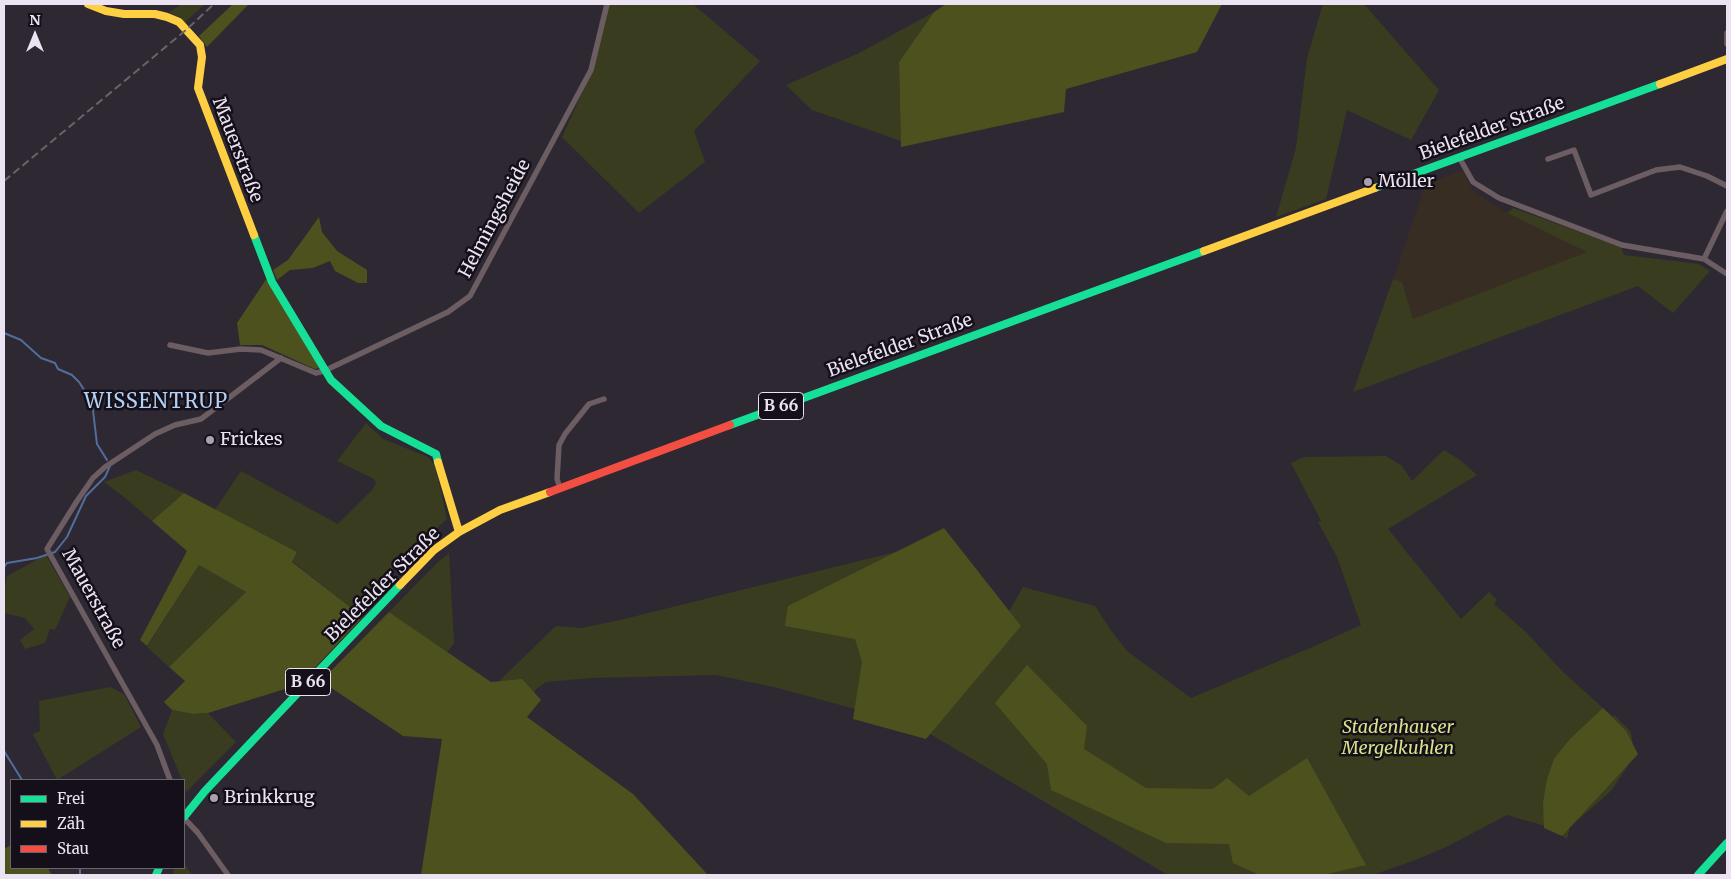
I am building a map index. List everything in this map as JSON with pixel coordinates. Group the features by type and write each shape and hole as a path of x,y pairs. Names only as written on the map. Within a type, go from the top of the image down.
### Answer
{"main road":[{"name":"Mauerstraße","path":"88,4 106,11 124,14 167,16 178,22 200,45 202,56 198,88 202,103 272,282 331,380 382,426 436,454 459,532"},
{"name":"Bielefelder Straße","path":"185,816 205,791 434,550 480,519 500,510 1727,59"},
{"path":"1698,875 1727,843"}],"street":[{"name":"Helmingsheide","path":"324,371 448,312 470,296 591,70 607,4"},
{"path":"1727,34 1727,44"},
{"path":"1548,159 1574,150 1592,195 1656,170 1680,167 1707,176 1727,186"},
{"path":"1458,157 1473,182 1499,198 1622,245 1704,260 1727,274"},
{"path":"1704,260 1727,212"},
{"path":"170,345 208,352 241,349 261,350 316,373 324,371"},
{"name":"Mauerstraße","path":"170,779 157,745 48,549 77,501 93,478 105,466 155,434 201,419 281,358"},
{"path":"560,488 558,478 559,445 565,434 589,404 604,399"},
{"path":"185,818 228,875"}],"shaded area":[{"path":"1463,170 1472,190 1507,213 1588,252 1413,320 1402,282 1393,279 1424,185"}],"green space":[{"path":"182,4 205,4 184,23 169,12"},
{"path":"233,4 249,4 207,47 199,36"},
{"path":"609,4 693,4 760,61 694,131 705,162 639,213 562,137 592,71"},
{"path":"946,4 1222,4 1197,52 1066,89 1064,112 901,147 899,62 934,12"},
{"path":"1323,4 1364,4 1439,90 1411,140 1347,110 1326,199 1276,217 1296,148 1307,58"},
{"path":"934,12 899,62 901,141 812,110 786,85 859,53"},
{"path":"1513,208 1621,247 1624,255 1699,264 1710,271 1673,313 1638,286 1353,392 1393,279 1402,282 1413,319 1587,252 1507,213"},
{"path":"319,217 322,232 337,251 367,270 367,283 358,283 335,271 330,261 313,268 290,270 277,280 273,270 288,260"},
{"path":"267,278 319,368 315,369 262,345 240,345 237,323"},
{"path":"366,423 383,439 428,457 435,465 447,519 351,608 292,561 297,552 215,510 241,471 338,524 372,490 376,483 374,479 337,461"},
{"name":"Stadenhauser Mergelkuhlen","path":"1444,450 1460,460 1477,475 1388,529 1461,619 1489,592 1497,600 1494,604 1526,632 1562,671 1631,732 1635,755 1611,791 1570,827 1567,839 1552,828 1507,815 1448,846 1373,875 1168,875 920,728 888,718 778,688 716,675 591,678 546,682 536,689 526,710 497,683 556,626 581,628 620,620 948,539 1008,613 1023,587 1095,606 1127,651 1191,698 1361,625 1337,557 1318,522 1321,521 1291,463 1304,457 1386,456 1402,466 1412,481"},
{"path":"136,470 184,493 152,521 104,482"},
{"path":"184,493 297,552 292,562 363,617 292,692 288,688 208,713 193,714 172,710 164,702 185,681 169,667 246,592 199,565 147,646 140,640 187,551 152,521"},
{"path":"944,528 1021,626 926,739 853,719 862,662 855,639 785,626 788,606"},
{"path":"449,553 454,643 447,652 389,612"},
{"path":"46,555 70,597 55,630 50,629 45,643 25,649 20,640 34,629 25,618 4,613 4,591 7,576"},
{"path":"199,565 246,592 169,667 147,647"},
{"path":"389,612 491,682 522,679 541,700 527,717 633,794 708,875 421,875 442,739 403,736 321,681"},
{"path":"1027,665 1087,726 1084,749 1146,788 1213,789 1227,778 1249,796 1307,758 1366,865 1323,875 1260,875 1233,863 1229,844 1166,843 1051,790 1047,764 995,703"},
{"path":"110,687 124,694 141,727 56,779 33,734 40,731 39,701"},
{"path":"1603,708 1626,731 1638,754 1562,836 1544,828 1543,803 1547,779 1554,759 1570,739"},
{"path":"172,710 193,714 208,713 236,742 186,792 185,779 182,779 163,734"},
{"path":"10,846 10,869 48,869 51,874 4,875 4,849"},
{"path":"185,864 192,875 173,875 174,869 185,869"}],"waterway":[{"path":"4,333 21,340 41,358 55,363 58,369 72,375 79,382 92,402 97,444 107,460"},
{"path":"4,567 7,563 37,558 55,552 67,537 86,496 105,477 110,466"},
{"path":"4,751 21,779"},
{"path":"80,869 80,875"}],"railway":[{"path":"4,181 186,30 214,4"}],"traffic: fast":[{"path":"1375,188 1660,84"},
{"path":"254,235 272,282 331,380 381,426 436,454 438,462"},
{"path":"730,425 1204,251"},
{"path":"185,816 205,791 400,585"},
{"path":"1698,875 1727,843"},
{"path":"156,875 159,869"}],"traffic: slow":[{"path":"88,4 106,11 124,14 155,14 167,17 179,22 200,45 202,57 198,88 254,235"},
{"path":"1660,84 1727,59"},
{"path":"1204,251 1375,188"},
{"path":"438,462 459,532"},
{"path":"400,585 434,550 459,532 500,510 550,492"}],"traffic: jam":[{"path":"550,492 730,425"}],"place":[{"name":"Möller","path":"1368,182"},
{"name":"Frickes","path":"210,440"},
{"name":"Brinkkrug","path":"214,798"}],"district":[{"name":"WISSENTRUP","path":"156,402"}]}
